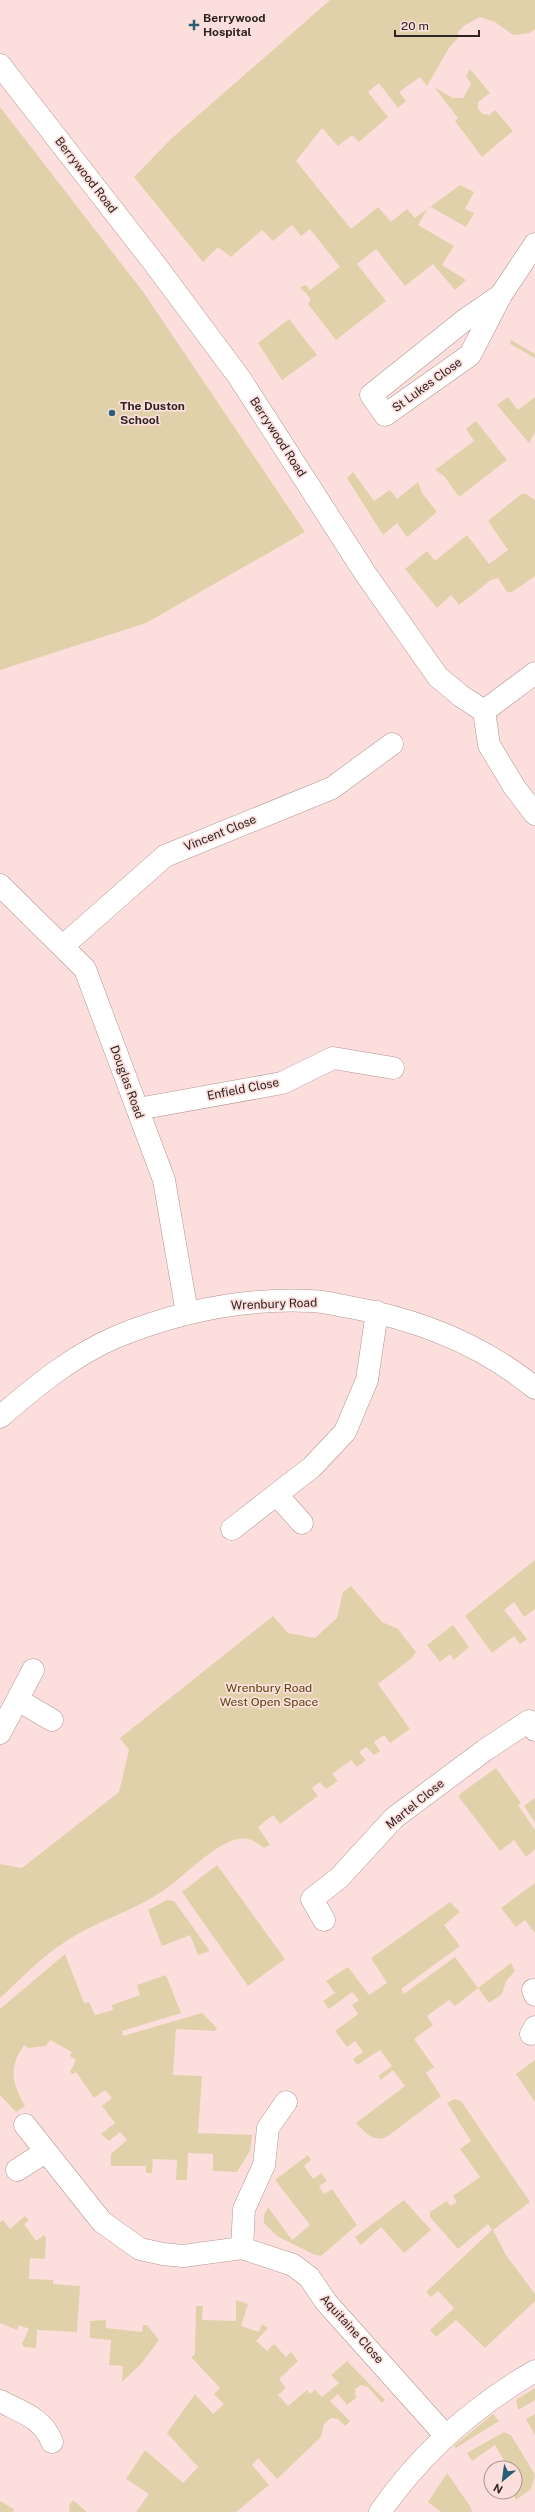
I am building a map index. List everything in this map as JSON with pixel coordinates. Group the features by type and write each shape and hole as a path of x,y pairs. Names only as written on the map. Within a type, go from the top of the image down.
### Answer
{"street":[{"name":"Berrywood Road","path":"0,65 154,262 239,377 365,573 438,677 460,696 484,711"},
{"name":"St Lukes Close","path":"501,295 466,319 371,395 385,415 470,355 501,295 535,244"},
{"path":"535,673 484,711 489,744 516,788 535,814"},
{"name":"Vincent Close","path":"63,946 165,856 332,788 392,744"},
{"name":"Douglas Road","path":"0,885 85,969 164,1180 186,1313"},
{"name":"Enfield Close","path":"138,1109 282,1083 333,1058 392,1068"},
{"name":"Wrenbury Road","path":"0,1417 48,1375 116,1337 186,1313 239,1303 311,1301 377,1312 442,1331 479,1350 519,1375 535,1388"},
{"path":"232,1529 277,1496 312,1467 345,1432 367,1380 377,1312"},
{"path":"277,1496 302,1523"},
{"path":"0,1732 33,1670"},
{"path":"18,1700 52,1720"},
{"name":"Martel Close","path":"324,1920 312,1899 339,1878 394,1818 485,1750 533,1722"},
{"path":"242,2248 244,2209 264,2166 268,2128 286,2102"},
{"name":"Aquitaine Close","path":"25,2125 102,2222 140,2249 162,2254 183,2256 242,2248 292,2265 309,2277 326,2302 445,2435"},
{"path":"17,2170 46,2152"},
{"path":"380,2512 397,2487 445,2435 500,2392 535,2371"},
{"path":"0,2401 37,2419 48,2430 52,2442"}],"green space":[{"path":"330,0 535,0 535,29 530,33 513,35 495,22 480,17 465,25 458,32 458,38 449,48 427,86 420,77 399,92 406,101 398,108 379,83 368,92 388,117 359,142 352,135 338,146 322,128 296,161 351,229 378,207 391,222 407,209 415,218 427,209 418,225 454,246 442,265 466,280 455,290 433,264 405,286 376,249 357,264 386,301 336,340 308,304 311,299 300,287 306,285 310,290 340,267 310,229 301,236 292,225 273,241 262,230 231,257 218,247 203,262 134,177 172,138"},
{"path":"470,69 490,93 478,102 478,109 483,114 489,115 495,110 513,131 482,157 455,121 458,118 434,87 453,98 463,98 471,84 466,76"},
{"name":"The Duston School","path":"0,107 144,293 305,532 146,623 0,670"},
{"path":"460,185 474,192 465,209 474,213 466,227 430,207"},
{"path":"289,319 317,355 282,380 258,343"},
{"path":"511,340 535,354 535,358 510,344"},
{"path":"508,397 518,410 535,397 535,432 529,443 497,405"},
{"path":"476,421 507,460 459,497 444,476 435,470 474,441 466,429"},
{"path":"353,472 374,501 390,490 397,499 418,482 422,493 437,512 407,537 397,523 383,535 347,478"},
{"path":"521,494 526,494 535,500 535,576 512,592 507,592 498,578 491,580 459,605 451,595 437,608 405,569 427,551 435,561 467,535 489,564 508,550 488,521"},
{"path":"535,1560 535,1609 524,1617 514,1602 504,1610 527,1639 520,1644 514,1636 492,1653 465,1616"},
{"name":"Wrenbury Road West Open Space","path":"351,1586 382,1622 398,1629 416,1652 412,1658 378,1684 410,1729 390,1743 384,1735 374,1742 380,1751 374,1755 366,1747 359,1752 366,1760 357,1767 351,1760 332,1774 338,1781 326,1789 320,1782 312,1788 318,1796 280,1824 273,1815 258,1827 270,1845 264,1848 254,1841 243,1838 226,1843 217,1848 155,1896 90,1928 56,1948 39,1961 0,1998 0,1864 22,1868 119,1792 129,1750 120,1738 273,1616 288,1633 315,1638 337,1618 343,1592"},
{"path":"453,1625 469,1647 454,1660 450,1654 440,1662 427,1645"},
{"path":"496,1768 521,1803 518,1805 535,1830 535,1849 526,1857 514,1840 500,1851 459,1797 460,1794"},
{"path":"535,1798 535,1822 524,1806"},
{"path":"217,1865 285,1959 248,1986 182,1892"},
{"path":"535,1883 535,1933 525,1920 516,1927 501,1908"},
{"path":"167,1900 174,1901 210,1951 198,1955 190,1935 162,1946 148,1910"},
{"path":"450,1902 460,1912 444,1925 460,1946 401,1989 404,1994 455,1957 478,1988 455,2006 449,2000 427,2016 433,2025 414,2039 434,2067 426,2073 441,2096 388,2136 378,2139 374,2138 366,2133 356,2123 405,2086 393,2070 381,2080 378,2076 392,2066 380,2050 357,2065 353,2059 363,2052 355,2041 347,2047 335,2031 358,2014 352,2005 359,2000 352,1992 329,2009 323,2001 335,1993 326,1981 348,1967 369,1995 387,1983 371,1958"},
{"path":"65,1954 84,2003 89,2002 95,2015 113,2010 112,2005 140,1995 137,1985 166,1975 181,2013 122,2031 123,2036 202,2013 217,2028 215,2031 176,2029 173,2075 202,2076 198,2133 252,2135 250,2151 237,2172 213,2171 213,2154 188,2153 187,2180 176,2180 177,2160 153,2159 152,2173 146,2173 146,2166 111,2166 111,2154 127,2140 120,2132 109,2141 101,2134 115,2123 102,2106 112,2098 105,2090 94,2098 76,2072 73,2074 70,2072 76,2060 70,2056 72,2052 50,2040 46,2046 28,2048 24,2045 16,2061 14,2069 15,2082 17,2090 25,2106 16,2112 0,2095 0,2009"},
{"path":"511,1963 515,1971 506,1981 502,1994 489,2003 478,1988"},
{"path":"535,2060 535,2102 516,2074"},
{"path":"454,2099 461,2101 530,2202 493,2230 506,2255 535,2294 535,2301 485,2348 456,2320 436,2337 430,2330 454,2308 438,2291 431,2297 426,2292 492,2230 488,2224 458,2249 430,2217 430,2212 447,2201 450,2206 457,2202 453,2196 480,2177 460,2149 471,2141 447,2103"},
{"path":"308,2155 311,2160 304,2166 313,2179 321,2173 327,2181 319,2186 324,2194 332,2189 357,2225 321,2256 315,2255 277,2236 264,2223 264,2215 268,2207 292,2240 310,2225 275,2180"},
{"path":"404,2200 431,2230 404,2253 381,2227 361,2245 355,2237"},
{"path":"25,2216 29,2220 24,2224 36,2241 44,2235 46,2238 45,2259 30,2258 29,2279 53,2280 53,2284 80,2286 77,2332 37,2330 36,2348 24,2347 22,2344 29,2329 19,2325 17,2330 0,2323 0,2222 3,2220 10,2229"},
{"path":"236,2300 248,2304 241,2326 259,2332 262,2324 268,2328 256,2341 267,2351 274,2344 286,2357 291,2352 298,2361 279,2379 286,2388 278,2395 288,2406 307,2390 310,2394 315,2390 322,2397 339,2383 331,2375 347,2361 385,2400 382,2403 368,2387 361,2385 355,2389 356,2398 347,2405 338,2394 330,2401 350,2421 345,2426 338,2419 331,2418 324,2424 321,2437 277,2479 258,2458 252,2465 269,2485 236,2512 136,2512 149,2494 126,2479 145,2450 183,2483 198,2467 167,2433 195,2394 213,2414 224,2404 214,2394 220,2388 191,2357 195,2354 196,2306 203,2306 202,2320 236,2321"},
{"path":"106,2320 106,2328 142,2332 143,2325 147,2325 159,2340 141,2364 122,2382 123,2366 109,2365 111,2340 90,2338 90,2321"},
{"path":"535,2388 535,2400 518,2410 516,2400"},
{"path":"493,2414 499,2421 456,2448 454,2446"},
{"path":"535,2414 535,2435 526,2419"},
{"path":"504,2432 511,2435 535,2475 531,2489 523,2495 523,2460 503,2460 495,2445 472,2461 467,2453"},
{"path":"447,2473 470,2506 472,2512 441,2512 428,2502"},
{"path":"73,2500 87,2512 70,2512 69,2506"},
{"path":"0,2501 14,2509 13,2512 0,2512"}],"place":[{"name":"Berrywood Hospital","path":"194,25"},
{"name":"The Duston School","path":"112,413"}]}
